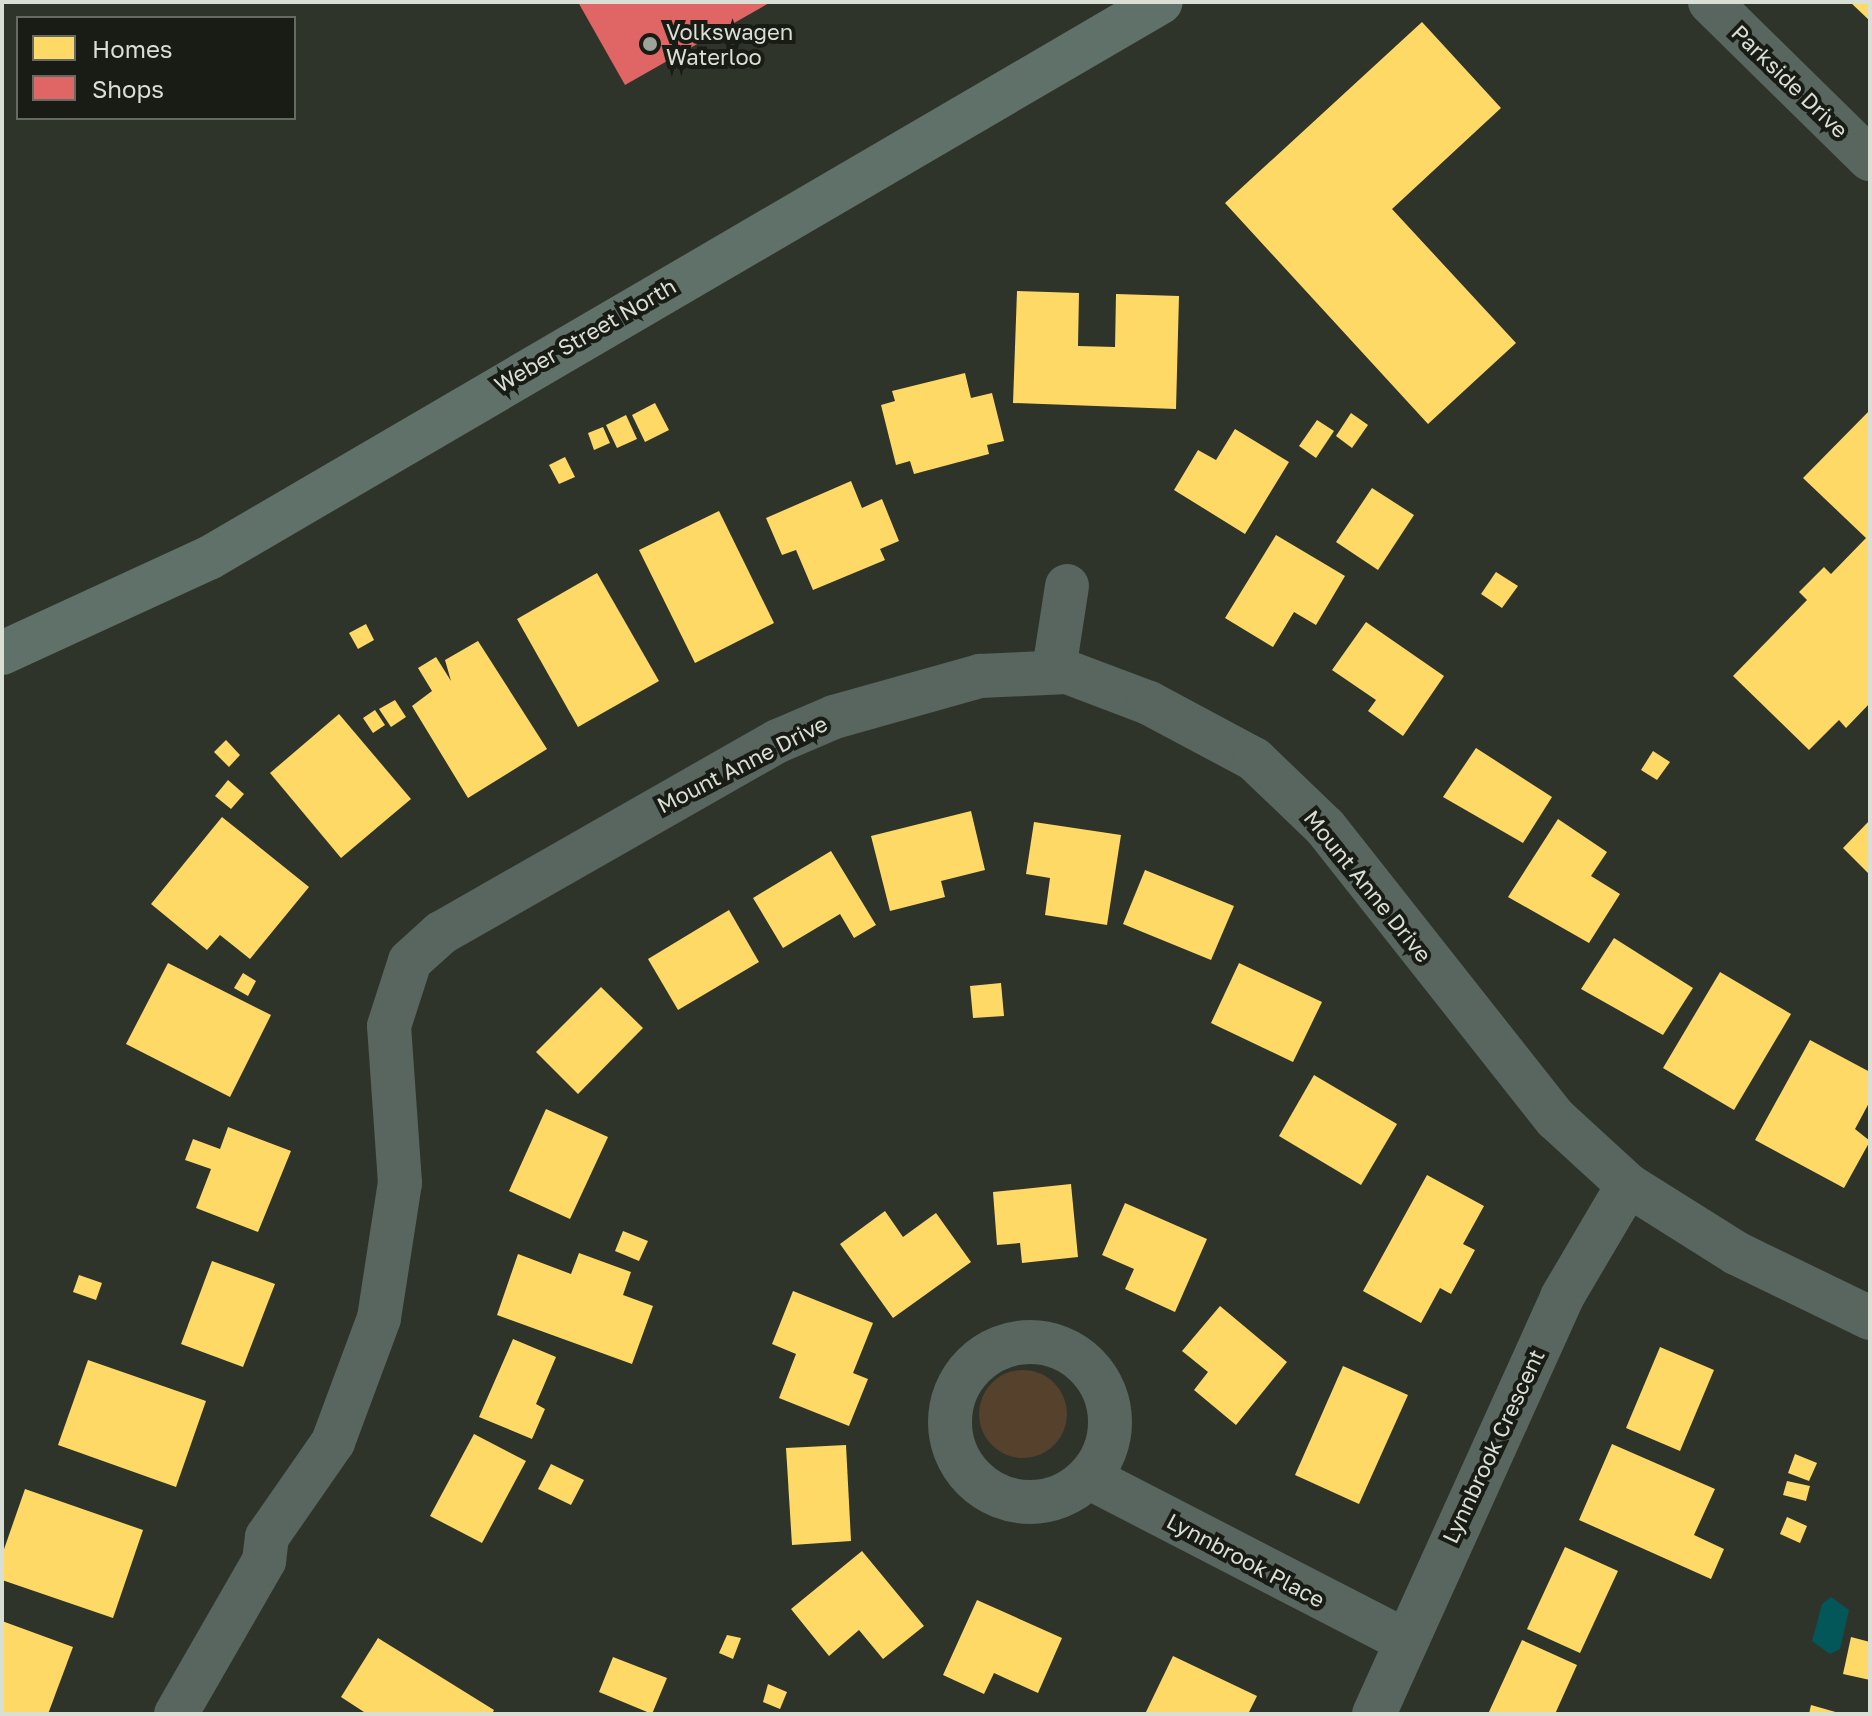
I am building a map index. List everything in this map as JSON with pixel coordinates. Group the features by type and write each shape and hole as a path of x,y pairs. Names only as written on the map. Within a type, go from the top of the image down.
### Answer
{"main road":[{"name":"Weber Street North","path":"2,653 209,558 1161,2"}],"street":[{"name":"Parkside Drive","path":"1710,2 1870,159"},
{"path":"1054,670 1067,586"},
{"name":"Mount Anne Drive","path":"176,1714 264,1561 267,1537 333,1442 379,1318 400,1183 389,1026 410,961 441,933 778,741 834,717 980,676 1054,670 1149,703 1267,770 1325,827 1556,1119 1628,1185 1736,1253 1870,1318"},
{"name":"Lynnbrook Crescent","path":"1374,1714 1404,1640 1562,1297 1628,1185"},
{"name":"Lynnbrook Place","path":"1090,1478 1404,1640"}],"shaded area":[{"path":"1023,1370 1040,1373 1054,1383 1064,1397 1067,1414 1064,1431 1054,1445 1040,1455 1023,1458 1006,1455 992,1445 982,1431 979,1414 982,1397 992,1383 1006,1373"}],"water":[{"path":"1831,1597 1849,1610 1840,1649 1830,1654 1812,1641 1822,1604"}],"building: Homes":[{"path":"1850,2 1870,2 1870,21"},
{"path":"1422,22 1501,108 1392,209 1516,343 1428,424 1225,203"},
{"path":"1017,291 1079,293 1078,346 1115,347 1116,294 1179,296 1176,409 1013,403"},
{"path":"965,373 971,398 992,393 1004,441 987,445 989,454 914,474 910,461 896,465 881,405 895,401 892,391"},
{"path":"655,403 669,430 645,442 632,415"},
{"path":"1870,410 1870,703 1846,728 1839,720 1809,750 1733,676 1807,600 1799,592 1824,567 1831,574 1866,538 1803,478"},
{"path":"1351,413 1368,425 1352,448 1336,436"},
{"path":"626,415 637,439 617,448 606,425"},
{"path":"1317,420 1334,431 1316,458 1299,446"},
{"path":"603,427 610,443 594,450 588,433"},
{"path":"1235,429 1289,462 1245,534 1174,490 1198,450 1216,460"},
{"path":"565,457 575,477 559,484 549,465"},
{"path":"851,481 862,508 882,499 899,541 880,549 885,560 813,590 796,550 782,555 766,518"},
{"path":"1372,488 1414,515 1378,570 1336,542"},
{"path":"719,511 774,623 695,663 639,550"},
{"path":"1276,535 1345,576 1316,625 1294,612 1273,647 1225,618"},
{"path":"1496,572 1518,586 1502,608 1481,594"},
{"path":"597,573 659,681 578,727 517,619"},
{"path":"1366,622 1444,676 1403,736 1368,711 1376,700 1332,670"},
{"path":"366,624 374,640 358,649 349,633"},
{"path":"478,641 547,749 468,798 412,706 432,691 418,668 436,657 451,681 445,660"},
{"path":"395,700 406,717 391,727 379,709"},
{"path":"375,710 385,725 373,733 363,718"},
{"path":"339,714 411,799 341,858 270,773"},
{"path":"226,740 240,755 229,767 214,752"},
{"path":"1476,748 1552,797 1523,843 1443,797"},
{"path":"1653,751 1670,762 1657,780 1641,770"},
{"path":"228,780 244,794 231,809 215,796"},
{"path":"971,811 985,870 941,881 945,897 890,911 871,836"},
{"path":"222,817 309,887 250,959 220,935 207,950 151,904"},
{"path":"1558,819 1607,852 1591,876 1620,894 1589,943 1508,897"},
{"path":"1870,820 1870,875 1843,848"},
{"path":"1034,822 1121,835 1107,925 1045,915 1050,878 1026,874"},
{"path":"831,851 876,925 854,938 840,914 783,948 753,898"},
{"path":"1145,870 1234,906 1211,960 1123,924"},
{"path":"729,910 759,962 678,1010 648,959"},
{"path":"1614,938 1693,988 1663,1035 1581,989"},
{"path":"168,963 271,1015 230,1097 126,1044"},
{"path":"1239,963 1322,1002 1293,1062 1211,1023"},
{"path":"1720,972 1791,1014 1734,1110 1663,1068"},
{"path":"243,973 256,981 248,996 234,988"},
{"path":"1001,983 1004,1016 973,1018 970,986"},
{"path":"601,987 643,1028 578,1094 536,1052"},
{"path":"1810,1040 1870,1072 1870,1101 1855,1129 1870,1141 1844,1188 1755,1140"},
{"path":"1314,1075 1397,1124 1361,1185 1279,1136"},
{"path":"546,1109 608,1137 570,1219 509,1191"},
{"path":"228,1127 291,1151 258,1232 196,1208 211,1169 185,1160 193,1139 220,1149"},
{"path":"1427,1175 1484,1206 1463,1244 1475,1250 1451,1294 1440,1288 1421,1323 1363,1291"},
{"path":"1071,1184 1078,1257 1022,1263 1020,1243 997,1245 993,1192"},
{"path":"1125,1203 1207,1239 1175,1312 1125,1289 1134,1269 1102,1255"},
{"path":"885,1211 903,1237 936,1213 971,1262 893,1318 840,1244"},
{"path":"623,1231 648,1241 639,1261 615,1251"},
{"path":"579,1253 631,1272 623,1295 653,1306 632,1364 497,1315 518,1254 571,1274"},
{"path":"212,1261 275,1284 243,1367 181,1344"},
{"path":"79,1275 102,1283 96,1300 73,1292"},
{"path":"793,1291 873,1323 853,1373 868,1379 849,1426 779,1398 796,1354 772,1344"},
{"path":"1220,1306 1287,1362 1236,1425 1194,1390 1208,1372 1182,1351"},
{"path":"513,1339 556,1357 536,1404 545,1409 532,1439 479,1417"},
{"path":"1660,1347 1714,1370 1680,1451 1626,1428"},
{"path":"88,1360 206,1401 176,1487 58,1445"},
{"path":"1343,1366 1408,1395 1359,1504 1295,1475"},
{"path":"474,1434 526,1461 482,1543 430,1516"},
{"path":"1612,1444 1715,1489 1694,1535 1724,1549 1711,1579 1579,1520"},
{"path":"846,1445 851,1541 792,1545 786,1448"},
{"path":"1795,1454 1817,1463 1809,1481 1788,1473"},
{"path":"551,1464 584,1480 571,1505 538,1489"},
{"path":"1787,1481 1810,1486 1806,1501 1783,1495"},
{"path":"25,1489 143,1530 113,1618 2,1580 2,1555"},
{"path":"1787,1517 1807,1526 1800,1543 1780,1534"},
{"path":"1565,1547 1618,1571 1580,1653 1527,1629"},
{"path":"862,1551 924,1626 883,1659 859,1630 829,1656 791,1609"},
{"path":"977,1600 1062,1638 1038,1693 994,1673 984,1694 943,1675"},
{"path":"2,1621 73,1647 48,1714 2,1714"},
{"path":"727,1635 741,1638 733,1659 719,1653"},
{"path":"1851,1637 1870,1642 1870,1680 1843,1674"},
{"path":"378,1638 494,1710 492,1714 367,1714 341,1697"},
{"path":"1522,1640 1577,1665 1555,1714 1488,1714"},
{"path":"1173,1656 1257,1696 1248,1714 1145,1714"},
{"path":"613,1657 667,1678 652,1714 599,1692"},
{"path":"768,1684 787,1692 780,1709 763,1702"},
{"path":"1811,1705 1839,1713 1839,1714 1809,1714"}],"building: Shops":[{"name":"Volkswagen Waterloo","path":"578,2 771,2 625,85"}],"place":[{"name":"Volkswagen Waterloo","path":"650,44"}]}
